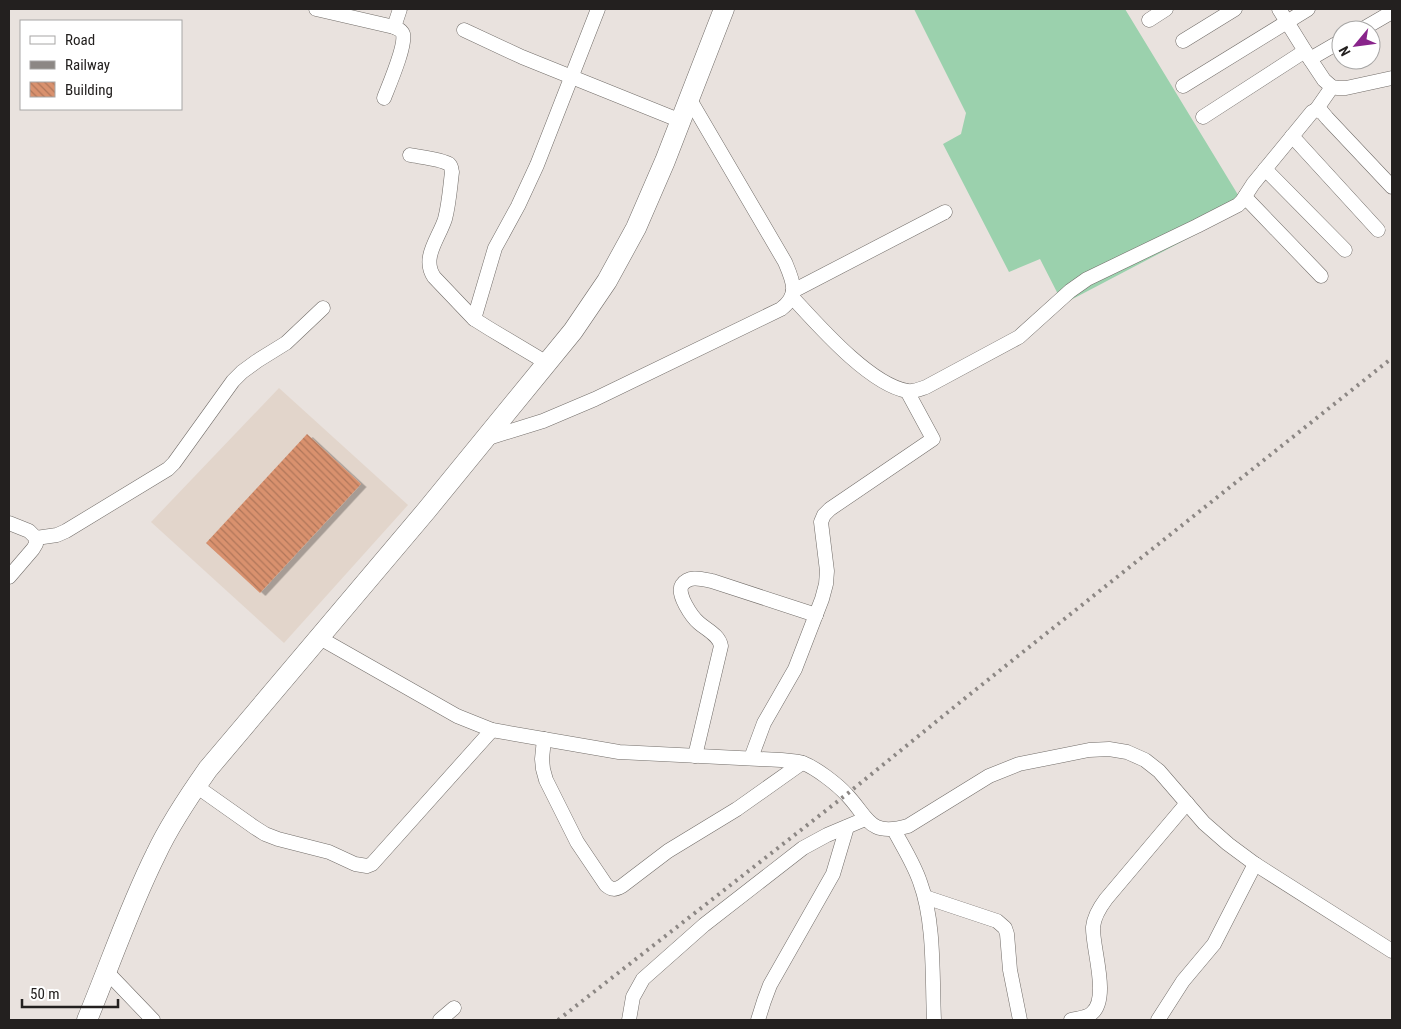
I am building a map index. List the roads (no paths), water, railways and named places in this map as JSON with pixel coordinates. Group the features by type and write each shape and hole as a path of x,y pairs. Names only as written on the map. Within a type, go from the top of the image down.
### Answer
{"highway":[{"path":"87,1020 156,852 196,786 208,769 426,511 547,363 607,281 636,228 681,121 724,9"}],"street":[{"path":"316,9 394,27 401,31 403,42 384,98"},
{"path":"394,27 400,9"},
{"path":"474,319 495,248 518,206 537,165 598,9"},
{"path":"1149,20 1166,9"},
{"path":"1183,41 1235,9"},
{"path":"1279,9 1324,80 1332,87 1346,88 1392,78"},
{"path":"1183,86 1308,9"},
{"path":"1378,20 1392,12"},
{"path":"464,30 522,57 681,121"},
{"path":"1203,117 1308,55 1331,46"},
{"path":"792,294 842,349 876,377 893,386 907,390 914,391 926,387 1009,343 1028,330 1087,279 1238,205 1252,184 1312,112 1316,110 1332,87"},
{"path":"484,439 543,421 787,304 792,294 790,274 785,262 689,98"},
{"path":"1316,110 1322,112 1392,187"},
{"path":"1292,136 1378,230"},
{"path":"410,155 444,162 449,165 452,172 445,218 431,252 430,272 474,319 547,363"},
{"path":"1265,169 1345,250"},
{"path":"1245,197 1321,276"},
{"path":"792,294 945,212"},
{"path":"36,538 57,535 66,531 168,469 238,377 257,361 286,343 323,308"},
{"path":"751,758 764,724 795,669 826,584 827,571 821,530 821,522 824,515 830,508 933,439 907,390"},
{"path":"9,523 29,531 36,538 36,544 33,549 9,577"},
{"path":"695,756 721,646 716,636 693,616 684,601 680,588 683,584 688,580 696,579 712,581 816,615"},
{"path":"318,637 457,716 492,730 619,752 751,758 802,763 815,769 846,794 865,819 882,829 894,830 908,826 996,772 1019,764 1089,750 1109,749 1127,752 1145,760 1159,771 1204,823 1228,844 1255,864 1392,951"},
{"path":"196,786 265,834 329,852 355,864 366,866 372,864 492,730"},
{"path":"544,739 542,759 546,780 580,848 610,889 622,886 668,851 737,809 802,763"},
{"path":"1071,1020 1087,1016 1096,1010 1100,977 1093,926 1100,907 1187,803"},
{"path":"629,1020 633,998 643,979 729,905 803,848 865,819"},
{"path":"758,1020 770,985 834,874 847,827"},
{"path":"894,830 920,880 925,897 930,923 934,1020"},
{"path":"1158,1020 1183,981 1214,944 1255,864"},
{"path":"925,897 997,921 1005,928 1010,970 1020,1020"},
{"path":"107,972 153,1020"},
{"path":"440,1020 454,1008"}],"railway":[{"path":"558,1020 847,794 1392,358"}]}
